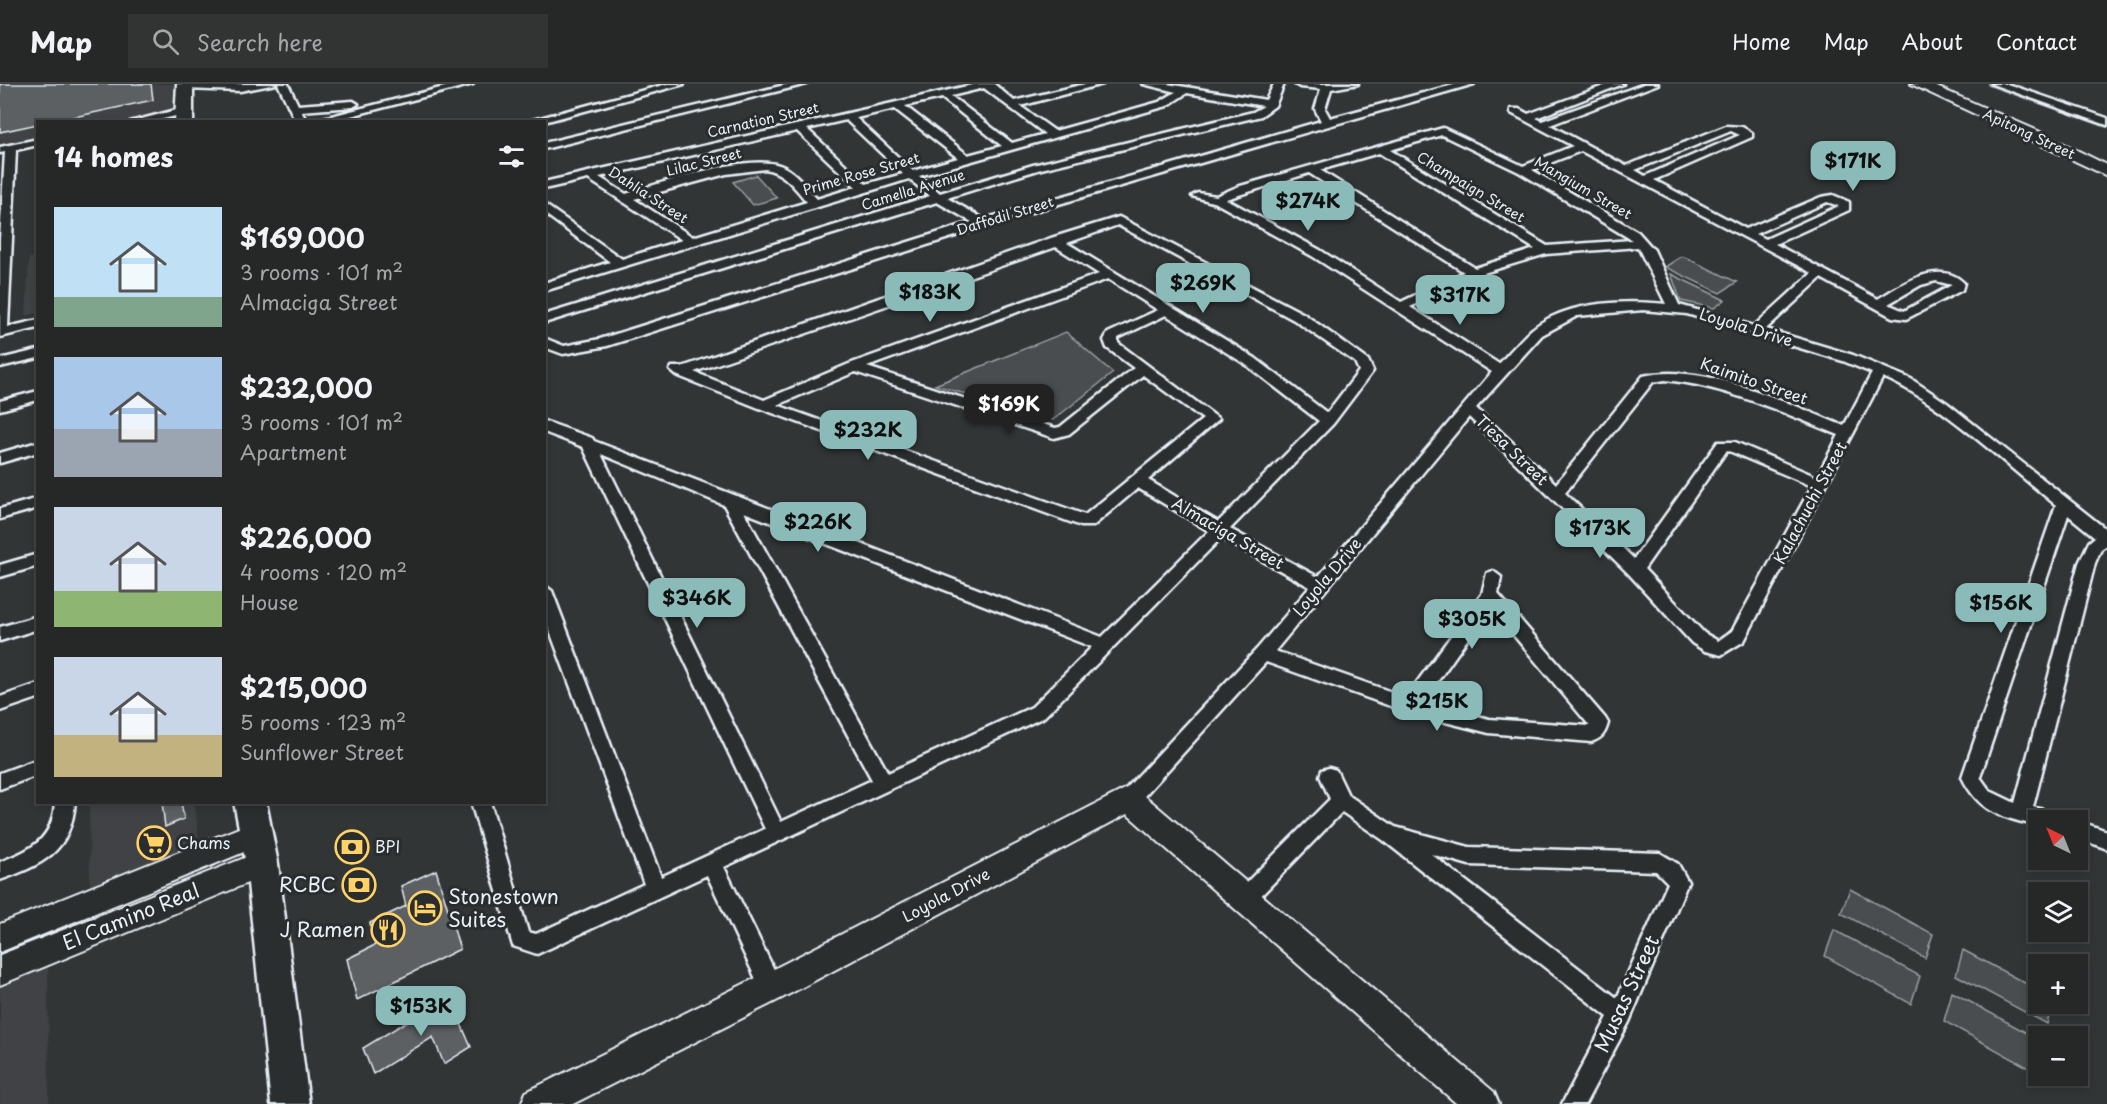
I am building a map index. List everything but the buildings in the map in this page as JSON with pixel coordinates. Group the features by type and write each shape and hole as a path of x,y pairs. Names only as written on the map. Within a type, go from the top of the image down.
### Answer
{"main road":[{"path":"184,116 185,85"},
{"path":"256,834 290,1104"}],"street":[{"path":"185,85 240,88 271,84"},
{"path":"283,84 301,120"},
{"path":"293,108 348,105 438,84"},
{"path":"321,120 468,84"},
{"path":"538,120 680,84"},
{"path":"546,146 802,84"},
{"path":"987,84 1052,134"},
{"name":"Carnation Street","path":"546,186 987,84"},
{"path":"1014,104 1098,84"},
{"path":"1148,84 1271,104 1279,84"},
{"path":"1300,84 1327,86 1353,84"},
{"name":"Daffodil Street","path":"546,343 563,350 602,343 984,223 1326,121 1469,84"},
{"path":"1527,118 1618,84"},
{"path":"1541,125 1653,84"},
{"name":"Apitong Street","path":"1918,84 2031,133 2107,171"},
{"path":"1997,84 2107,122"},
{"path":"1326,121 1320,109 1327,86"},
{"name":"Prime Rose Street","path":"546,286 864,188 1163,104 1186,90"},
{"path":"944,94 1010,146"},
{"name":"Camella Avenue","path":"546,319 1037,167 1257,114 1271,104"},
{"path":"897,105 966,159"},
{"path":"1515,111 1768,243 1819,273 1897,314 1906,315 1958,286 1958,283 1939,276 1929,276 1878,304"},
{"path":"151,120 184,116"},
{"path":"849,116 938,198 966,216 984,223"},
{"path":"800,128 864,188"},
{"path":"1626,170 1730,128 1738,129 1748,135 1645,180"},
{"name":"Mangium Street","path":"1381,149 1443,131 1523,170 1625,229 1643,243 1673,306"},
{"path":"6,154 36,143"},
{"path":"1523,170 1581,147"},
{"path":"1219,200 1224,195 1241,189 1381,149"},
{"name":"Champaign Street","path":"1381,149 1545,249"},
{"path":"6,154 36,153"},
{"path":"6,154 1,333 36,324"},
{"name":"Lilac Street","path":"624,198 740,168 765,165 775,167 787,175 814,203"},
{"path":"1311,169 1473,272"},
{"name":"Dahlia Street","path":"589,175 691,241"},
{"path":"1198,196 1219,200 1316,253 1402,306 1500,371"},
{"path":"1747,232 1825,199 1833,198 1845,204 1845,208 1768,243"},
{"path":"546,208 619,263"},
{"path":"481,804 520,939 530,944 537,944 712,864 776,832 885,785 1038,712 1328,421 1366,370 1365,366 1299,317 1119,221 676,369 764,405 1081,522 1092,519 1212,419 1112,345 1113,336 1167,310"},
{"path":"1054,241 1250,361 1328,421"},
{"path":"1402,306 1473,272 1545,249 1643,243"},
{"path":"1757,330 1819,273"},
{"path":"546,274 558,283"},
{"path":"764,405 854,367 1110,274"},
{"name":"Loyola Drive","path":"538,1104 771,987 1129,799 1263,654 1500,371 1537,332 1574,312 1609,307 1673,306 1757,330 1880,370 1921,390 2065,501 2106,537"},
{"path":"0,363 36,354"},
{"path":"854,367 1054,433 1064,431 1142,369"},
{"name":"Kalachuchi Street","path":"1738,636 1880,370"},
{"name":"Kaimito Street","path":"1557,493 1648,380 1660,375 1698,379 1847,433"},
{"path":"0,406 36,396"},
{"name":"Tiesa Street","path":"1469,409 1635,570 1698,638 1711,646 1721,648 1738,636"},
{"path":"546,427 587,441 730,501 1104,645"},
{"path":"587,441 776,832"},
{"path":"1635,570 1723,445 1730,445 1821,484"},
{"path":"0,458 36,448"},
{"name":"Almaciga Street","path":"1137,480 1220,530 1320,585"},
{"path":"730,501 885,785"},
{"path":"2028,814 2001,807 1984,799 1975,790 1971,777 2065,501"},
{"path":"0,514 36,504"},
{"path":"2022,812 2087,563 2095,546 2106,537"},
{"path":"0,571 36,561"},
{"path":"1263,654 1410,706 1489,726 1591,734 1597,730 1599,723 1491,586 1410,706"},
{"path":"546,596 656,889"},
{"path":"0,634 36,623"},
{"path":"0,704 36,692"},
{"path":"0,781 36,768"},
{"path":"1329,776 1341,801 1390,834 1621,1014"},
{"path":"1129,799 1482,1104"},
{"path":"1244,899 1341,801"},
{"path":"0,871 40,853 53,842 66,818 65,804"},
{"path":"2088,833 2107,840"},
{"name":"El Camino Real","path":"0,938 256,834"},
{"name":"El Camino Real","path":"0,970 256,834"},
{"name":"Musas Street","path":"1390,834 1469,856 1660,862 1671,870 1678,882 1621,1014 1573,1104"},
{"path":"712,864 771,987"}],"shaded area":[{"path":"0,84 174,84 173,112 131,120 36,120 36,139 0,147"},
{"path":"756,175 777,198 753,205 733,182"},
{"path":"36,256 36,313 26,316 29,258"},
{"path":"1682,256 1737,282 1720,293 1665,267"},
{"path":"1671,274 1725,300 1714,308 1681,301"},
{"path":"1066,332 1113,373 1053,420 935,385"},
{"path":"89,804 195,804 199,843 90,889"},
{"path":"1850,889 1933,934 1925,958 1841,913"},
{"path":"1834,930 1920,976 1911,1004 1825,956"},
{"path":"1963,950 2028,985 2028,1014 1956,975"},
{"path":"48,966 49,1104 0,1104 0,985"},
{"path":"1952,992 2028,1034 2028,1067 1944,1021"},
{"path":"2028,1014 2050,1014 2047,1024"}],"waterway":[{"path":"1989,84 2107,126"}],"place":[{"name":"Chams","path":"154,843"},
{"name":"BPI","path":"352,847"},
{"name":"RCBC","path":"359,885"},
{"name":"Stonestown Suites","path":"425,908"},
{"name":"J Ramen","path":"388,930"}]}
